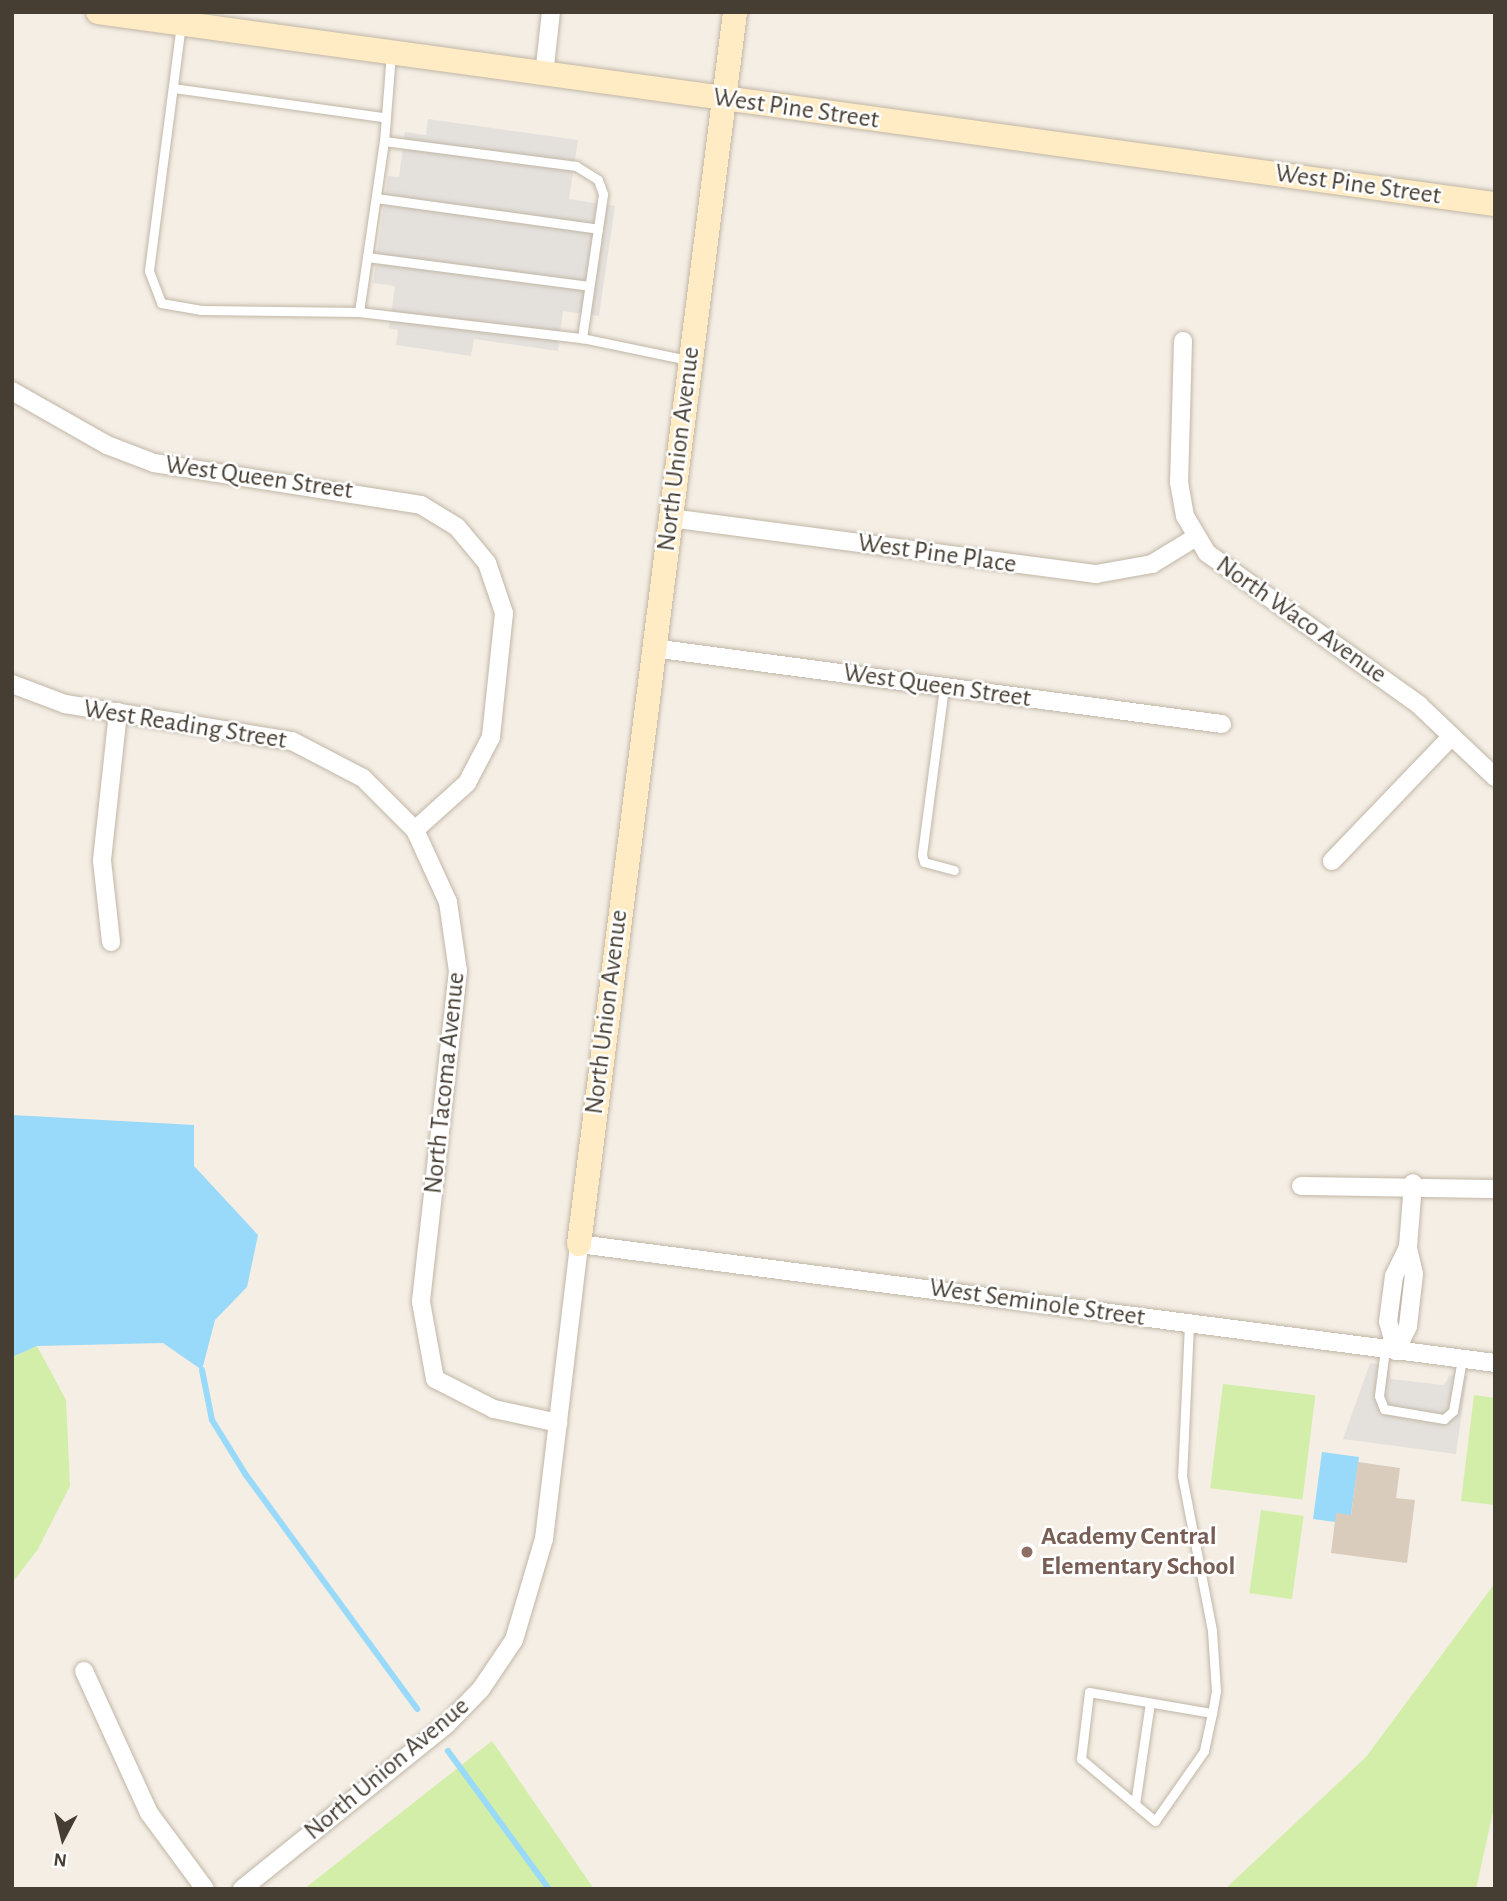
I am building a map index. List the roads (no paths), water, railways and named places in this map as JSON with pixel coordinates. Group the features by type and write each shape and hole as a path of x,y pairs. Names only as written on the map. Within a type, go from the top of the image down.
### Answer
{"street":[{"name":"West Pine Street","path":"98,12 181,24 239,22 391,53 1495,204"},
{"path":"544,75 551,12"},
{"name":"North Union Avenue","path":"242,1889 418,1749 493,1672 532,1591 559,1423 653,648 735,12"},
{"name":"North Waco Avenue","path":"1182,341 1179,482 1196,537 1229,575 1394,686 1495,777"},
{"name":"West Queen Street","path":"12,391 107,446 153,463 421,505 469,538 492,573 504,632 491,737 467,782 415,830"},
{"name":"West Pine Place","path":"670,518 1096,575 1152,565 1196,537"},
{"name":"West Queen Street","path":"653,648 1222,724"},
{"name":"West Reading Street","path":"12,684 65,705 260,732 308,747 363,778 415,830"},
{"path":"111,942 103,836 118,712"},
{"path":"1332,861 1452,736"},
{"name":"North Tacoma Avenue","path":"415,830 448,902 458,971 422,1280 435,1379 494,1409 559,1423"},
{"path":"1391,1350 1388,1322 1394,1276 1408,1247 1413,1183"},
{"path":"1301,1186 1413,1183 1495,1189"},
{"name":"West Seminole Street","path":"579,1244 1495,1363"},
{"path":"84,1671 149,1813 205,1889"}],"lane":[{"path":"181,24 149,271 161,303 201,310 359,312 582,338 690,360"},
{"path":"359,312 384,141 383,117 391,53"},
{"path":"173,88 383,117"},
{"path":"384,141 590,171 603,194 582,338"},
{"path":"376,198 598,229"},
{"path":"367,257 589,286"},
{"path":"944,687 922,855 924,862 954,870"},
{"path":"1189,1324 1182,1476 1212,1631 1212,1713 1204,1751 1156,1821 1081,1759 1089,1692 1212,1713"},
{"path":"1391,1350 1379,1396 1384,1409 1444,1419 1453,1411 1462,1359"},
{"path":"1135,1804 1150,1703"}],"water":[{"path":"12,1115 194,1125 194,1166 258,1235 247,1287 215,1320 202,1370 163,1343 37,1346 12,1357"},
{"path":"1322,1452 1359,1457 1351,1515 1335,1522 1313,1519"}],"waterway":[{"path":"202,1370 212,1420 246,1475 417,1709"},
{"path":"448,1751 549,1889"}],"place":[{"name":"Academy Central Elementary School","path":"1027,1552"}]}
